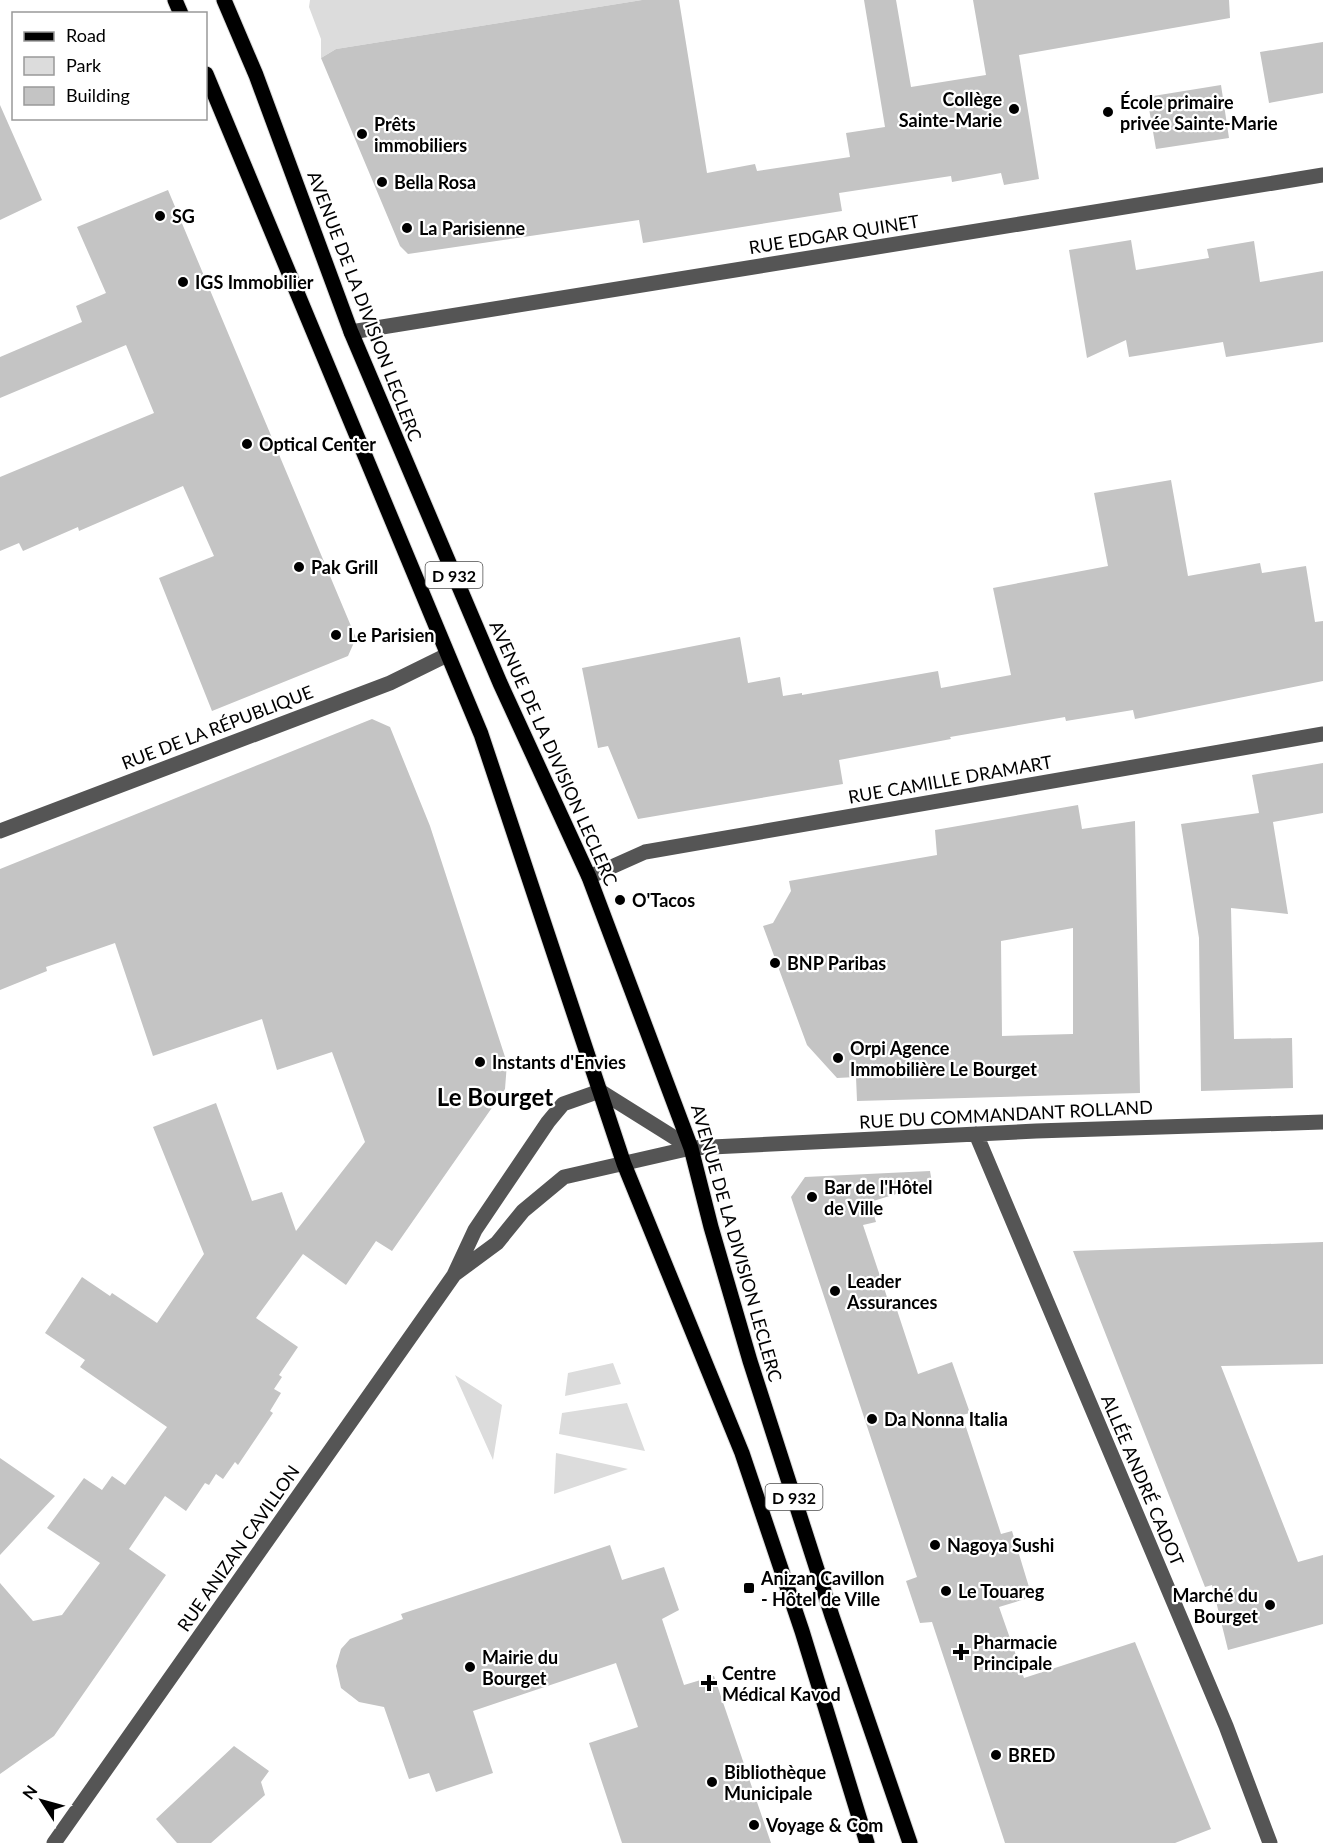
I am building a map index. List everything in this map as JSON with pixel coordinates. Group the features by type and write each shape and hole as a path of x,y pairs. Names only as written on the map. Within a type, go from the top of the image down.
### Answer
{"main road":[{"name":"AVENUE DE LA DIVISION LECLERC","path":"224,0 256,75 351,332 500,683 589,877 692,1148 711,1227 750,1360 832,1616 910,1843"},
{"name":"D 932","path":"207,76 481,734 624,1164 742,1453 802,1631 867,1843"}],"street":[{"name":"RUE EDGAR QUINET","path":"351,332 1323,175"},
{"name":"RUE DE LA RÉPUBLIQUE","path":"0,831 390,683 447,656"},
{"name":"RUE CAMILLE DRAMART","path":"589,877 645,852 1323,734"},
{"path":"600,1091 692,1148"},
{"name":"RUE ANIZAN CAVILLON","path":"54,1843 454,1275 475,1230 548,1122 563,1104 600,1091"},
{"name":"RUE DU COMMANDANT ROLLAND","path":"624,1164 692,1148 976,1134 1323,1122"},
{"name":"ALLÉE ANDRÉ CADOT","path":"976,1134 1226,1726 1270,1843"},
{"name":"RUE ANIZAN CAVILLON","path":"454,1275 497,1243 523,1211 564,1177 624,1164"}],"green space":[{"path":"310,0 642,0 336,49 321,58 321,39 309,7"},
{"path":"613,1363 621,1384 565,1396 568,1373"},
{"path":"455,1375 502,1405 493,1460"},
{"path":"627,1403 645,1451 559,1434 562,1413"},
{"path":"556,1453 628,1469 554,1494"}],"building":[{"path":"642,0 679,0 707,173 755,164 757,171 850,157 846,133 885,127 864,0 896,0 911,87 986,75 973,0 1229,0 1230,18 1019,55 1039,179 1004,185 1001,173 952,182 951,176 839,193 842,211 643,243 639,220 408,254 400,246 321,58 336,49"},
{"path":"1323,42 1323,93 1269,103 1260,52"},
{"path":"1221,85 1229,138 1156,149 1147,97"},
{"path":"0,105 42,200 0,220"},
{"path":"168,190 356,638 348,656 212,711 159,578 214,556 183,486 79,531 78,527 23,551 19,543 0,551 0,477 154,413 126,345 0,398 0,357 82,322 76,306 106,293 77,227"},
{"path":"1131,240 1136,270 1209,258 1207,249 1254,241 1260,282 1323,271 1323,342 1226,357 1223,342 1129,357 1126,340 1087,358 1069,250"},
{"path":"1171,480 1188,576 1260,563 1262,573 1306,566 1315,622 1323,621 1323,681 1135,719 1133,710 1066,721 1065,717 950,737 951,739 839,760 843,784 638,819 608,746 598,748 582,668 740,637 748,683 780,677 783,696 802,693 802,695 938,671 941,688 1011,675 993,588 1108,566 1094,493"},
{"path":"372,719 390,727 430,826 507,1063 505,1089 392,1251 376,1241 346,1285 303,1254 256,1318 298,1347 279,1375 282,1377 274,1389 281,1393 270,1411 273,1413 238,1465 235,1462 223,1479 216,1474 209,1485 205,1483 186,1511 165,1496 129,1549 166,1575 54,1736 0,1774 0,1583 33,1621 62,1615 100,1563 47,1528 84,1478 102,1490 112,1476 125,1485 167,1427 80,1367 85,1360 45,1333 82,1277 110,1296 112,1293 157,1323 204,1254 153,1127 216,1103 252,1201 282,1192 296,1231 365,1142 332,1052 277,1070 262,1019 153,1056 115,943 46,967 47,971 0,990 0,869"},
{"path":"1323,763 1323,813 1273,822 1288,914 1231,908 1234,1039 1292,1038 1293,1088 1201,1091 1199,938 1181,824 1259,813 1252,775"},
{"path":"1078,805 1082,829 1135,821 1140,1093 857,1101 856,1077 837,1078 807,1045 763,926 773,923 791,891 789,881 937,855 935,830","holes":["1073,928 1073,1034 1002,1036 1001,941"]},
{"path":"930,1171 932,1183 870,1202 876,1222 863,1225 891,1309 896,1307 918,1374 952,1362 970,1413 962,1415 1001,1534 1012,1531 1032,1597 999,1607 1024,1678 1135,1642 1211,1829 1175,1843 1005,1843 932,1622 920,1623 906,1581 917,1577 791,1197 805,1177"},
{"path":"1323,1242 1323,1364 1221,1366 1298,1562 1323,1555 1323,1624 1228,1650 1212,1585 1205,1587 1073,1251"},
{"path":"0,1458 55,1496 0,1555"},
{"name":"Mairie du Bourget","path":"610,1545 622,1580 664,1567 679,1610 662,1619 684,1685 714,1676 771,1843 622,1843 589,1743 638,1727 616,1663 473,1711 493,1773 436,1792 429,1773 409,1779 384,1707 359,1702 341,1688 336,1666 341,1649 350,1639 403,1619 401,1614"},
{"path":"234,1746 269,1771 261,1782 265,1795 211,1843 177,1843 156,1819"}],"place":[{"name":"Collège Sainte-Marie","path":"1014,109"},
{"name":"École primaire privée Sainte-Marie","path":"1108,112"},
{"name":"Prêts immobiliers","path":"362,134"},
{"name":"Bella Rosa","path":"382,182"},
{"name":"SG","path":"160,216"},
{"name":"La Parisienne","path":"407,228"},
{"name":"IGS Immobilier","path":"183,282"},
{"name":"Optical Center","path":"247,444"},
{"name":"Pak Grill","path":"299,567"},
{"name":"Le Parisien","path":"336,635"},
{"name":"O'Tacos","path":"620,900"},
{"name":"BNP Paribas","path":"775,963"},
{"name":"Orpi Agence Immobilière Le Bourget","path":"838,1058"},
{"name":"Instants d'Envies","path":"480,1062"},
{"name":"Bar de l'Hôtel de Ville","path":"812,1197"},
{"name":"Leader Assurances","path":"835,1291"},
{"name":"Da Nonna Italia","path":"872,1419"},
{"name":"Nagoya Sushi","path":"935,1545"},
{"name":"Anizan Cavillon - Hôtel de Ville","path":"749,1588"},
{"name":"Le Touareg","path":"946,1591"},
{"name":"Marché du Bourget","path":"1270,1605"},
{"name":"Pharmacie Principale","path":"961,1652"},
{"name":"Mairie du Bourget","path":"470,1667"},
{"name":"Centre Médical Kavod","path":"709,1683"},
{"name":"BRED","path":"996,1755"},
{"name":"Bibliothèque Municipale","path":"712,1782"},
{"name":"Voyage & Com","path":"754,1825"}],"district":[{"name":"Le Bourget","path":"495,1096"}]}
